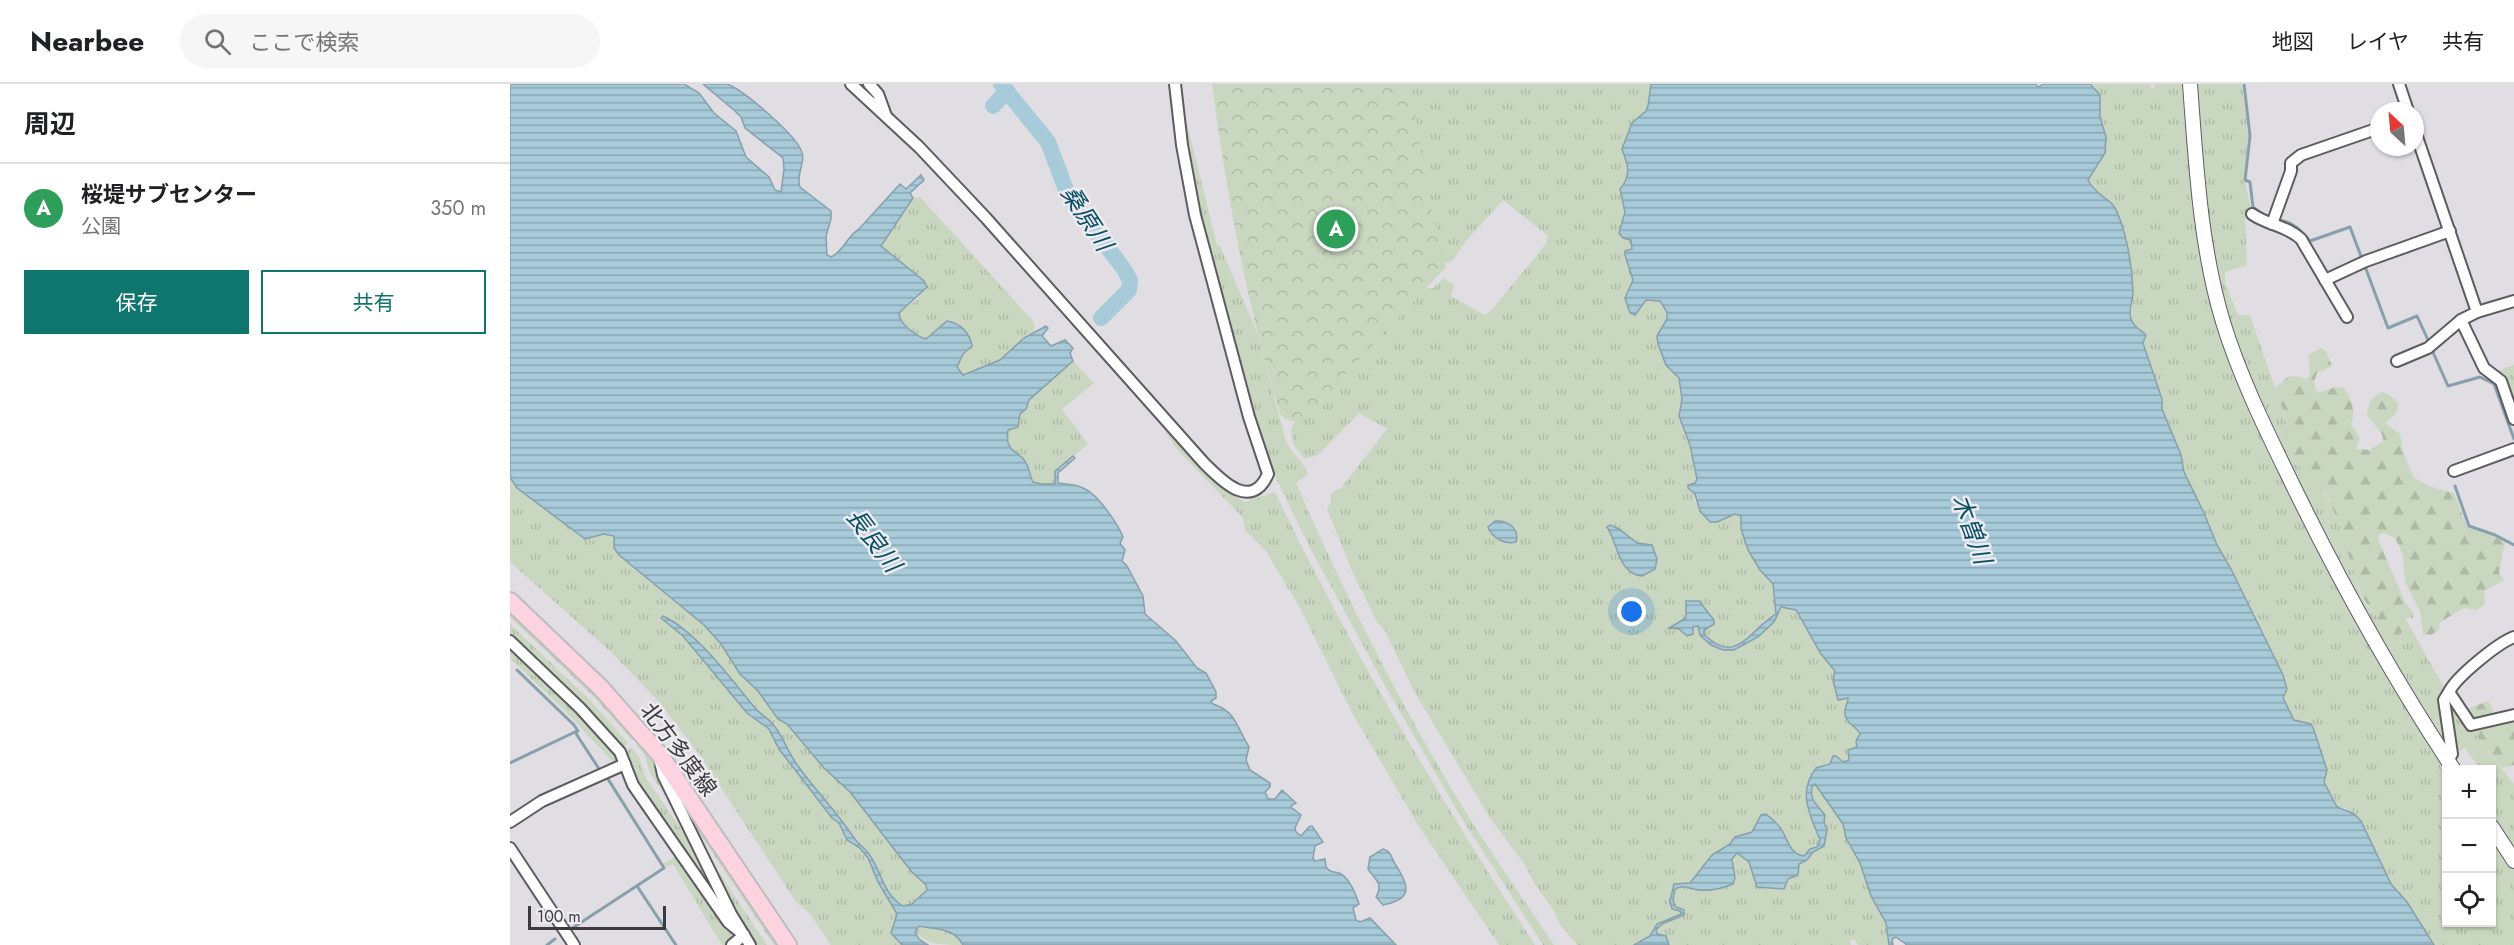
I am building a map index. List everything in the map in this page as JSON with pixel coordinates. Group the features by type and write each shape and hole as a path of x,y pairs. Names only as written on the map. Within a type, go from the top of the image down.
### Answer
{"main road":[{"name":"北方多度線","path":"510,601 602,688 660,755 788,945"}],"street":[{"path":"851,84 919,147 1204,463 1225,484 1235,490 1245,492 1258,487 1268,474 1249,417 1195,215 1175,84"},
{"path":"869,84 878,94 887,119"},
{"path":"2190,84 2195,160 2210,270 2233,352 2281,461 2328,556 2377,648 2451,765"},
{"path":"2399,84 2405,102"},
{"path":"2272,224 2291,171 2291,163 2301,155 2370,131"},
{"path":"2424,156 2477,312"},
{"path":"2252,214 2263,222 2291,230 2301,239 2347,317"},
{"path":"2325,280 2366,261 2450,231"},
{"path":"2397,361 2428,348 2461,320 2477,312 2514,301"},
{"path":"2461,320 2484,368 2501,381 2514,419"},
{"path":"2454,471 2514,449"},
{"path":"2451,765 2452,754 2444,700 2484,657 2503,641 2514,637"},
{"path":"510,641 580,708 620,752 633,785 728,921 744,935"},
{"path":"2449,692 2471,726 2514,715"},
{"path":"660,755 663,775 750,945"},
{"path":"510,822 542,801 625,764"},
{"path":"2496,833 2514,861"},
{"path":"510,848 574,945"},
{"path":"732,945 744,935"}],"green space":[{"path":"1212,84 1411,84 1426,187 1446,267 1339,381 1322,406 1308,418 1291,421 1281,416 1269,375 1239,252"},
{"path":"1403,84 1651,84 1646,111 1632,123 1622,149 1627,162 1628,174 1626,183 1621,186 1625,212 1619,230 1623,238 1631,240 1634,265 1633,280 1625,300 1635,315 1646,300 1661,301 1667,312 1673,372 1679,378 1682,399 1679,408 1681,423 1690,445 1697,479 1695,502 1712,523 1735,514 1741,516 1741,530 1751,555 1760,570 1773,584 1776,613 1763,621 1752,636 1739,645 1725,646 1704,634 1704,630 1714,624 1714,620 1699,601 1689,600 1686,603 1686,618 1676,623 1672,630 1679,629 1693,634 1693,627 1698,626 1700,635 1714,646 1723,650 1736,650 1758,637 1774,622 1779,609 1785,607 1795,610 1821,654 1835,671 1833,680 1838,700 1848,698 1849,702 1845,710 1860,734 1856,742 1857,747 1849,759 1843,762 1836,756 1830,764 1816,768 1805,796 1820,840 1817,847 1804,856 1798,854 1790,847 1778,824 1761,815 1752,832 1736,837 1730,844 1712,855 1690,883 1673,885 1671,906 1681,914 1657,924 1650,936 1634,945 1577,945 1559,923 1553,909 1536,886 1525,865 1490,818 1414,691 1353,573 1327,509 1332,492 1341,488 1387,429 1359,413 1318,455 1305,459 1293,444 1291,428 1294,424 1294,417 1424,288 1433,288 1444,278 1454,285 1451,296 1484,315 1489,313 1546,244 1548,236 1503,200 1466,241 1453,260 1448,263 1442,261","holes":["1607,527 1637,543 1648,544 1657,559 1630,571 1615,549"]},
{"path":"2090,84 2149,84 2153,90 2155,84 2186,84 2230,356 2443,765 2442,927 2496,927 2496,841 2514,869 2514,945 2434,945 2407,902 2391,884 2361,821 2345,808 2337,807 2324,782 2327,770 2314,730 2305,722 2294,720 2282,698 2286,694 2278,664 2217,545 2184,472 2181,455 2162,409 2162,399 2143,343 2145,333 2135,327 2131,321 2133,292 2122,226 2114,204 2097,195 2088,180 2088,176 2100,164 2104,127 2100,117 2100,95"},
{"path":"2194,84 2242,84 2248,137 2244,178 2251,209 2245,217 2247,265 2225,272 2225,283 2238,315 2250,315 2286,420 2285,431 2334,509 2365,604 2376,615 2382,632 2405,618 2446,691 2450,753 2345,581 2254,392 2226,320 2207,225"},
{"path":"1182,104 1217,245 1220,246 1257,332 1286,441 1308,474 1296,483 1356,612 1422,738 1470,819 1554,945 1543,945 1464,822 1389,693 1309,546 1274,474 1253,417 1199,215 1186,143"},
{"path":"920,197 1034,322 1035,331 1000,360 967,374 960,374 957,367 963,354 970,348 947,321 926,340 915,335 899,317 899,313 916,300 927,287 881,246 881,243 913,198"},
{"path":"2322,348 2326,351 2332,366 2317,373 2314,382 2316,390 2320,392 2336,387 2344,388 2352,405 2351,424 2360,438 2356,449 2370,450 2383,441 2382,434 2367,415 2369,404 2373,399 2382,392 2388,394 2398,403 2398,407 2395,415 2385,423 2400,434 2403,452 2414,478 2431,487 2454,493 2467,527 2505,541 2499,573 2504,580 2484,591 2485,604 2477,610 2464,608 2442,621 2439,624 2440,629 2431,635 2423,635 2420,612 2405,582 2403,556 2399,546 2395,538 2384,533 2379,535 2378,539 2405,602 2413,613 2413,618 2405,618 2405,625 2399,638 2393,639 2382,632 2376,616 2361,594 2340,528 2325,492 2318,491 2295,461 2285,431 2286,419 2275,388 2291,376 2306,379 2309,377 2309,354"},
{"path":"1073,361 1094,383 1062,409 1088,444 1055,471 1055,484 1037,484 1032,479 1023,459 1010,447 1007,437 1008,430 1017,427 1020,414 1026,408 1029,400"},
{"path":"2514,365 2514,398 2512,398 2496,371"},
{"path":"1155,415 1186,451 1232,494 1245,502 1275,492 1365,666 1465,835 1535,945 1499,945 1418,825 1351,711 1300,608 1266,551 1245,530 1243,518 1175,447"},
{"path":"510,477 517,488 584,539 604,534 614,536 619,555 704,625 721,644 740,674 758,691 778,719 787,724 824,768 850,792 895,851 926,885 927,890 912,904 903,906 890,896 874,861 799,768 770,722 757,711 709,654 684,629 667,618 662,618 683,636 747,713 769,729 779,749 832,818 839,823 847,840 860,848 868,858 878,882 897,914 893,923 893,931 902,945 831,945 810,914 796,902 699,754 659,702 611,652 510,562"},
{"path":"510,608 637,736 632,740 594,697 510,617"},
{"path":"510,624 588,698 628,743 621,749 510,637"},
{"path":"510,645 615,751 619,761 616,765 510,658"},
{"path":"2447,699 2514,784 2514,854 2496,826 2496,765 2477,765 2465,748 2453,753"},
{"path":"2489,702 2493,711 2492,715 2472,723 2464,710"},
{"path":"2514,718 2514,765 2502,768 2471,729"},
{"path":"641,740 649,750 657,772 685,824 651,775 644,754 636,744"},
{"path":"631,747 639,757 646,778 695,849 727,915 637,782 630,761 624,753"},
{"path":"667,773 782,945 774,945 693,824"},
{"path":"1815,784 1843,824 1846,838 1860,863 1871,896 1886,923 1889,945 1858,945 1855,940 1850,939 1851,945 1669,945 1666,936 1657,934 1656,930 1662,924 1684,915 1681,908 1676,907 1673,903 1676,888 1712,889 1732,884 1735,878 1732,859 1737,853 1749,862 1755,884 1760,888 1771,886 1782,890 1788,879 1795,877 1799,871 1799,865 1813,852 1824,846 1827,830 1825,817 1812,796 1812,787"},
{"path":"705,851 767,945 755,945 737,917"},
{"path":"678,855 733,934 732,939 726,945 722,945 673,864 665,867 663,864"},
{"path":"919,926 949,932 963,945 930,942 915,931"}],"water":[{"name":"長良川","path":"510,84 684,84 699,93 714,113 736,131 746,157 769,177 775,190 781,192 783,158 745,128 741,117 703,84 727,84 735,88 779,124 801,150 803,159 799,177 800,187 831,211 826,236 827,255 831,257 900,184 906,189 921,175 924,180 910,193 913,198 881,246 924,281 927,287 899,313 902,321 913,332 926,339 947,321 964,329 972,346 963,354 957,367 963,375 1000,360 1024,338 1046,326 1048,328 1042,336 1051,346 1065,340 1073,348 1070,353 1073,361 1029,400 1026,409 1020,414 1018,427 1008,430 1007,438 1010,448 1023,459 1033,482 1042,484 1055,484 1055,471 1073,456 1075,458 1058,473 1058,483 1085,489 1096,497 1107,510 1123,537 1120,543 1125,550 1122,561 1143,596 1145,614 1176,641 1197,668 1206,673 1216,692 1216,698 1211,701 1227,711 1249,747 1246,760 1250,770 1270,783 1270,787 1265,792 1268,799 1275,799 1282,790 1296,803 1291,807 1301,815 1295,828 1296,832 1301,836 1312,826 1323,842 1315,846 1313,858 1315,861 1325,859 1326,867 1330,871 1343,875 1349,882 1359,904 1353,908 1356,920 1360,922 1370,918 1396,945 963,945 949,932 919,926 915,932 919,939 928,945 902,945 891,933 897,914 878,882 868,858 860,848 847,840 839,823 832,818 779,749 769,729 747,713 683,636 661,618 663,616 675,623 701,644 755,708 773,724 805,775 869,854 891,895 903,906 912,904 927,890 926,885 911,871 850,792 824,768 787,724 778,719 758,691 740,674 721,644 704,625 619,555 614,548 614,536 604,534 585,539 517,488 510,477"},
{"name":"木曽川","path":"1651,84 2035,84 2039,87 2043,84 2090,84 2100,95 2100,117 2106,137 2105,153 2088,180 2091,186 2116,209 2121,223 2132,272 2131,319 2136,327 2146,335 2143,343 2162,399 2162,409 2181,455 2184,472 2217,545 2283,675 2287,689 2283,698 2294,720 2311,724 2314,730 2327,770 2324,782 2337,807 2354,814 2361,821 2391,884 2407,902 2434,945 1907,945 1896,937 1892,939 1893,945 1889,945 1886,923 1871,896 1860,863 1846,838 1843,824 1815,784 1812,787 1812,796 1825,815 1824,822 1827,830 1824,846 1799,864 1798,875 1788,879 1784,889 1757,887 1749,862 1737,853 1732,859 1735,878 1733,884 1707,890 1684,887 1675,889 1673,901 1676,907 1684,910 1684,915 1662,924 1656,930 1657,934 1666,936 1669,945 1634,945 1650,936 1657,924 1681,914 1680,911 1672,909 1670,901 1674,884 1690,883 1712,855 1730,844 1735,837 1752,832 1761,815 1766,814 1778,824 1790,847 1796,853 1804,856 1810,849 1817,847 1820,840 1809,812 1806,795 1810,777 1816,768 1830,764 1833,756 1843,762 1849,760 1848,750 1857,747 1856,741 1860,734 1845,716 1848,698 1838,700 1833,680 1835,671 1821,654 1796,610 1781,607 1774,622 1758,637 1734,650 1723,650 1711,645 1700,635 1698,626 1693,627 1693,634 1687,636 1679,629 1669,628 1686,618 1686,601 1699,601 1714,620 1714,624 1704,630 1704,634 1715,643 1725,647 1734,646 1743,642 1776,614 1773,584 1760,570 1748,550 1741,529 1741,516 1735,514 1717,522 1710,522 1700,511 1695,494 1688,488 1688,485 1695,483 1697,479 1690,445 1679,416 1682,399 1679,378 1666,365 1657,336 1667,319 1667,312 1660,301 1646,300 1635,315 1630,313 1625,298 1633,280 1625,255 1625,251 1632,249 1631,240 1623,238 1619,233 1625,212 1620,189 1628,170 1622,149 1632,123 1646,111"},
{"path":"1495,521 1504,522 1515,529 1516,542 1503,541 1493,534 1488,527"},
{"path":"1610,525 1637,543 1652,545 1657,559 1655,569 1642,576 1628,569 1619,556 1607,527"},
{"path":"1383,849 1388,851 1403,878 1406,890 1400,899 1383,905 1376,897 1378,882 1368,869 1370,857"}],"waterway":[{"name":"桑原川","path":"1001,84 1048,142 1068,195 1130,280 1129,290 1101,318"},
{"path":"2244,84 2250,136 2245,180 2250,182 2253,207 2265,216"},
{"path":"993,106 1007,91"},
{"path":"2279,220 2296,227 2310,241 2350,227 2362,259"},
{"path":"2366,269 2388,328 2417,316 2428,340"},
{"path":"2432,350 2448,386 2480,377 2494,384 2514,439"},
{"path":"2455,486 2469,526 2495,535 2514,545"},
{"path":"517,670 574,725 578,731 575,732 601,772"},
{"path":"510,763 575,732"},
{"path":"571,929 664,868 608,779"},
{"path":"637,886 676,945"},
{"path":"547,945 555,939"}],"place":[{"name":"桜堤サブセンター","path":"1336,229"}]}
